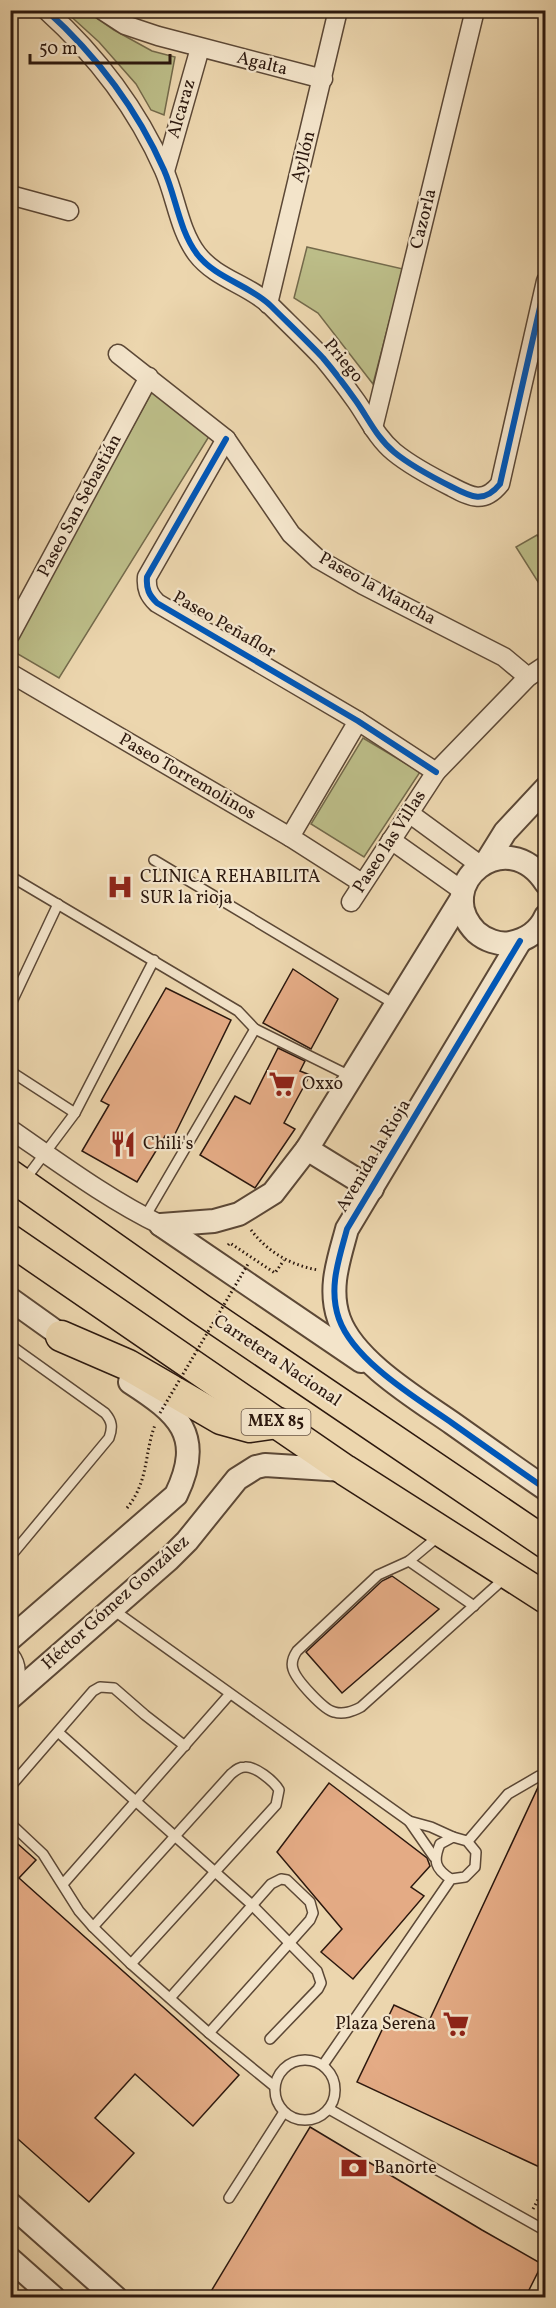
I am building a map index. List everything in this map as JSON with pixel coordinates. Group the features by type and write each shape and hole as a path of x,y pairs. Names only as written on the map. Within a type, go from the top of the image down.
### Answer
{"highway":[{"name":"Carretera Nacional","path":"17,1179 199,1308 546,1543"},
{"name":"MEX 85","path":"10,1240 345,1470 444,1531 546,1599"},
{"path":"61,1336 128,1365 221,1419 250,1427 278,1424"}],"street":[{"name":"Priego","path":"46,10 71,33 102,68 134,112 165,171 187,236 198,255 214,271 268,304 324,359 393,452 433,478 472,497 486,496 500,484 546,281"},
{"name":"Agalta","path":"102,10 125,25 200,48 323,79"},
{"name":"Ayllón","path":"268,304 338,10"},
{"name":"Cazorla","path":"373,428 475,10"},
{"name":"Alcaraz","path":"165,171 200,48"},
{"path":"10,195 69,211"},
{"name":"Paseo la Mancha","path":"118,354 226,439 291,534 318,559 363,585 504,657 528,677"},
{"name":"Paseo San Sebastián","path":"10,635 149,377"},
{"name":"Paseo Peñaflor","path":"226,439 147,578 146,587 149,596 157,603 358,721 435,772"},
{"name":"Paseo las Villas","path":"351,902 435,772 528,677 546,665"},
{"name":"Paseo Torremolinos","path":"10,673 290,837 362,884"},
{"path":"290,837 358,721"},
{"path":"153,1221 214,1221 239,1214 273,1193 307,1149 352,1077 463,895 467,881 484,863 505,832 546,788"},
{"path":"409,813 484,863"},
{"path":"391,840 463,895 464,912 470,925 479,935 506,944 520,941"},
{"path":"484,863 500,857 527,862 538,871 546,883"},
{"name":"Avenida la Rioja","path":"544,922 532,934 520,941 347,1229 334,1274 334,1291 339,1319 351,1339 390,1381 546,1489"},
{"path":"10,1129 153,1221 390,1381"},
{"path":"307,1149 372,1189"},
{"path":"10,1299 61,1336 161,1402 183,1428 188,1444 189,1461 185,1477 176,1495 10,1639"},
{"name":"Héctor Gómez González","path":"12,1697 187,1541 228,1489 247,1471 265,1465 345,1470"},
{"path":"10,2204 116,2298"},
{"path":"10,2259 54,2298"}],"lane":[{"path":"154,860 396,1005"},
{"path":"10,876 238,1011 255,1029 352,1077"},
{"path":"10,1006 58,904"},
{"path":"17,1179 44,1153 75,1113 154,960"},
{"path":"153,1221 255,1029"},
{"path":"10,1071 75,1113"},
{"path":"10,1345 105,1413 112,1429 109,1438 10,1557"},
{"path":"444,1531 409,1562 378,1575 297,1652 294,1657 293,1671 298,1680 327,1709 335,1713 345,1713 361,1707 509,1574"},
{"path":"409,1562 474,1606"},
{"path":"112,1609 229,1695 409,1821 431,1827 453,1838 468,1841 476,1852 475,1867 465,1877 451,1879 439,1871 434,1857 409,1821"},
{"path":"10,1649 19,1662 21,1671 12,1697"},
{"path":"10,1787 93,1691 107,1686 114,1688 185,1746"},
{"path":"63,1884 229,1695"},
{"path":"58,1732 252,1904 317,1971 321,1983 270,2039"},
{"path":"93,1927 238,1769 250,1767 276,1784 279,1790 276,1805 131,1964"},
{"path":"468,1841 508,1794 539,1776 546,1778"},
{"path":"10,1823 43,1854 79,1911 93,1927 209,2033 274,2086"},
{"path":"434,1857 440,1844 453,1838"},
{"path":"170,1998 271,1884 281,1879 286,1880 310,1902 313,1913 310,1920 209,2033"},
{"path":"323,2065 451,1879"},
{"path":"304,2059 314,2060 323,2065 334,2080 334,2100 329,2109 312,2119 302,2120 284,2112 278,2104 274,2086 280,2071 294,2061 304,2059"},
{"path":"329,2109 526,2222 546,2231"},
{"path":"229,2198 284,2112"}],"path":[{"path":"239,1214 264,1246 284,1260 309,1269 334,1274"},
{"path":"225,1248 230,1243 275,1273 284,1260"},
{"path":"122,1514 138,1492 146,1473 153,1429 160,1413 248,1264 240,1259"},
{"path":"526,2222 546,2185"},
{"path":"542,2298 546,2291"}],"green space":[{"path":"65,11 86,11 152,51 175,57 164,115 151,110 136,84 99,42"},
{"path":"307,247 403,269 373,384 318,313 294,298"},
{"path":"153,390 213,430 59,678 11,650"},
{"path":"537,535 545,545 545,593 516,547"},
{"path":"363,738 420,772 364,857 311,824"}],"building":[{"path":"293,969 338,999 311,1049 263,1023"},
{"path":"166,988 231,1020 172,1140 165,1136 137,1182 82,1151 109,1105 101,1101"},
{"path":"278,1048 305,1061 300,1071 310,1075 284,1123 295,1129 255,1188 200,1155 235,1096 250,1104"},
{"path":"392,1576 439,1609 342,1693 306,1652 382,1581"},
{"path":"329,1783 427,1858 430,1866 411,1887 424,1896 353,1979 321,1952 342,1929 277,1852"},
{"path":"540,1783 546,1785 546,2170 357,2082 394,2005 429,2021"},
{"path":"10,1837 36,1860 19,1878 239,2075 193,2126 135,2074 95,2118 134,2153 89,2202 10,2132"},
{"path":"310,2127 542,2264 525,2298 207,2298"}],"cycle path":[{"path":"46,10 82,45 128,104 164,170 186,235 197,254 214,270 263,299 323,358 378,434 394,452 422,471 465,494 483,496 500,484 546,281"},
{"path":"226,439 147,577 150,594 157,603 358,721 436,772"},
{"path":"520,941 347,1229 338,1262 334,1296 339,1319 347,1335 372,1364 404,1390 546,1489"}],"place":[{"name":"CLINICA REHABILITA SUR la rioja","path":"120,887"},
{"name":"Oxxo","path":"282,1084"},
{"name":"Chili's","path":"123,1144"},
{"name":"Plaza Serena","path":"456,2024"},
{"name":"Banorte","path":"354,2168"}]}
